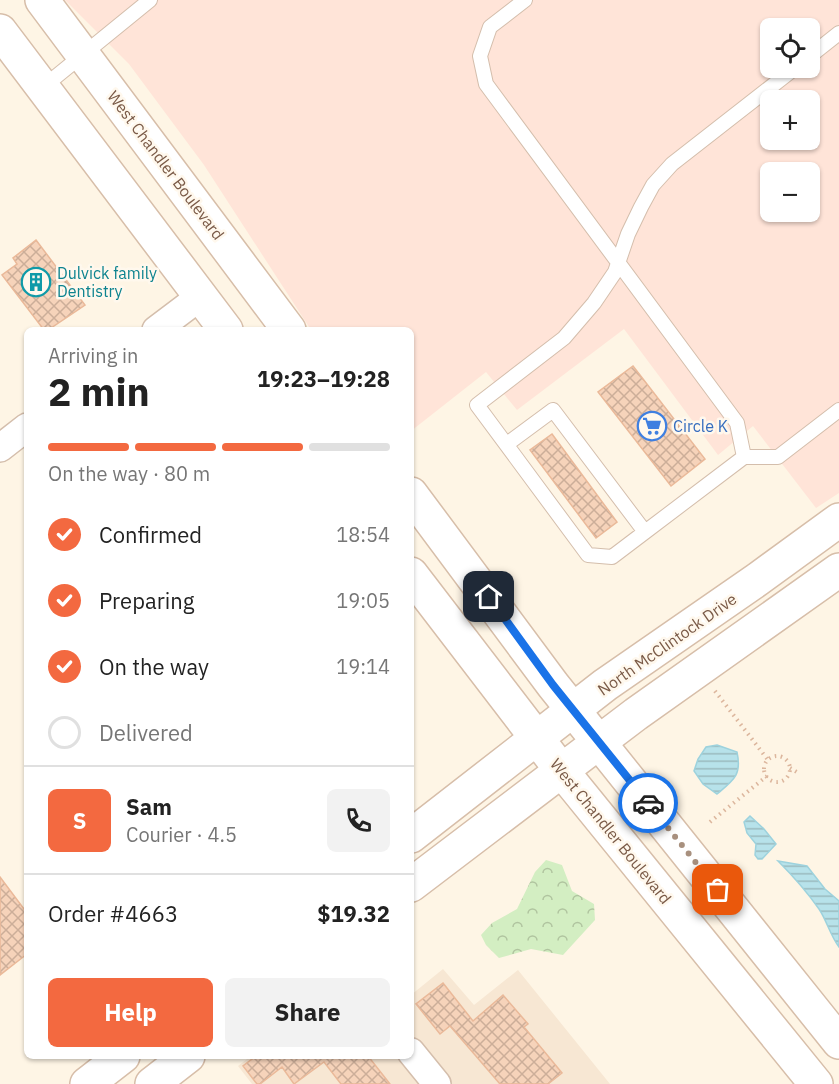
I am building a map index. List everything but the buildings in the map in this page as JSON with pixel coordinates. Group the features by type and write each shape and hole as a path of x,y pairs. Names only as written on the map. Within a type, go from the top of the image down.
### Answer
{"main road":[{"name":"West Chandler Boulevard","path":"42,0 287,327"},
{"path":"0,31 224,327"},
{"path":"414,498 573,711 839,1042"},
{"name":"North McClintock Drive","path":"414,834 606,685 839,520"},
{"path":"414,883 636,714 839,570"},
{"name":"West Chandler Boulevard","path":"414,578 562,771 816,1084"},
{"path":"87,1084 119,1059"},
{"path":"152,1084 184,1059"}],"street":[{"path":"160,327 201,296"},
{"path":"0,448 24,429"},
{"path":"414,1056 437,1084"}],"lane":[{"path":"42,88 150,0"},
{"path":"525,0 490,27 480,56 486,84 737,423 744,457"},
{"path":"820,48 839,33"},
{"path":"782,78 672,165 653,185 628,234 615,272 594,303 564,338 477,405 588,555 612,557 744,457 778,457 839,410"},
{"path":"507,444 553,410 645,532"}],"path":[{"path":"715,691 768,760"},
{"path":"790,768 788,776 781,781 773,781 767,776 765,768 768,760 775,757 783,758 790,768 800,774"},
{"path":"710,822 767,776"}],"shaded area":[{"path":"65,0 839,0 839,493 816,508 753,426 718,455 624,329 517,410 486,372 414,429 414,327 309,327 204,165 129,64"},
{"path":"443,969 474,1005 518,970 610,1084 252,1084 238,1066 247,1059 414,1059 414,993"}],"green space":[{"path":"546,860 562,865 572,891 594,904 595,920 563,955 531,949 499,958 486,945 481,935 492,923 517,909 535,872"}],"water":[{"path":"717,745 737,752 738,766 732,781 717,794 703,784 694,771 706,747"},
{"path":"750,816 776,844 762,859 758,859 755,855 756,844 747,833 744,822"},
{"path":"778,861 807,866 825,889 839,901 839,947 819,909"}],"way so far":[{"path":"648,803 718,890"}],"place":[{"name":"Dulvick family Dentistry","path":"36,282"},
{"name":"Circle K","path":"652,426"}],"route":[{"path":"489,597 553,685 648,803"}]}
